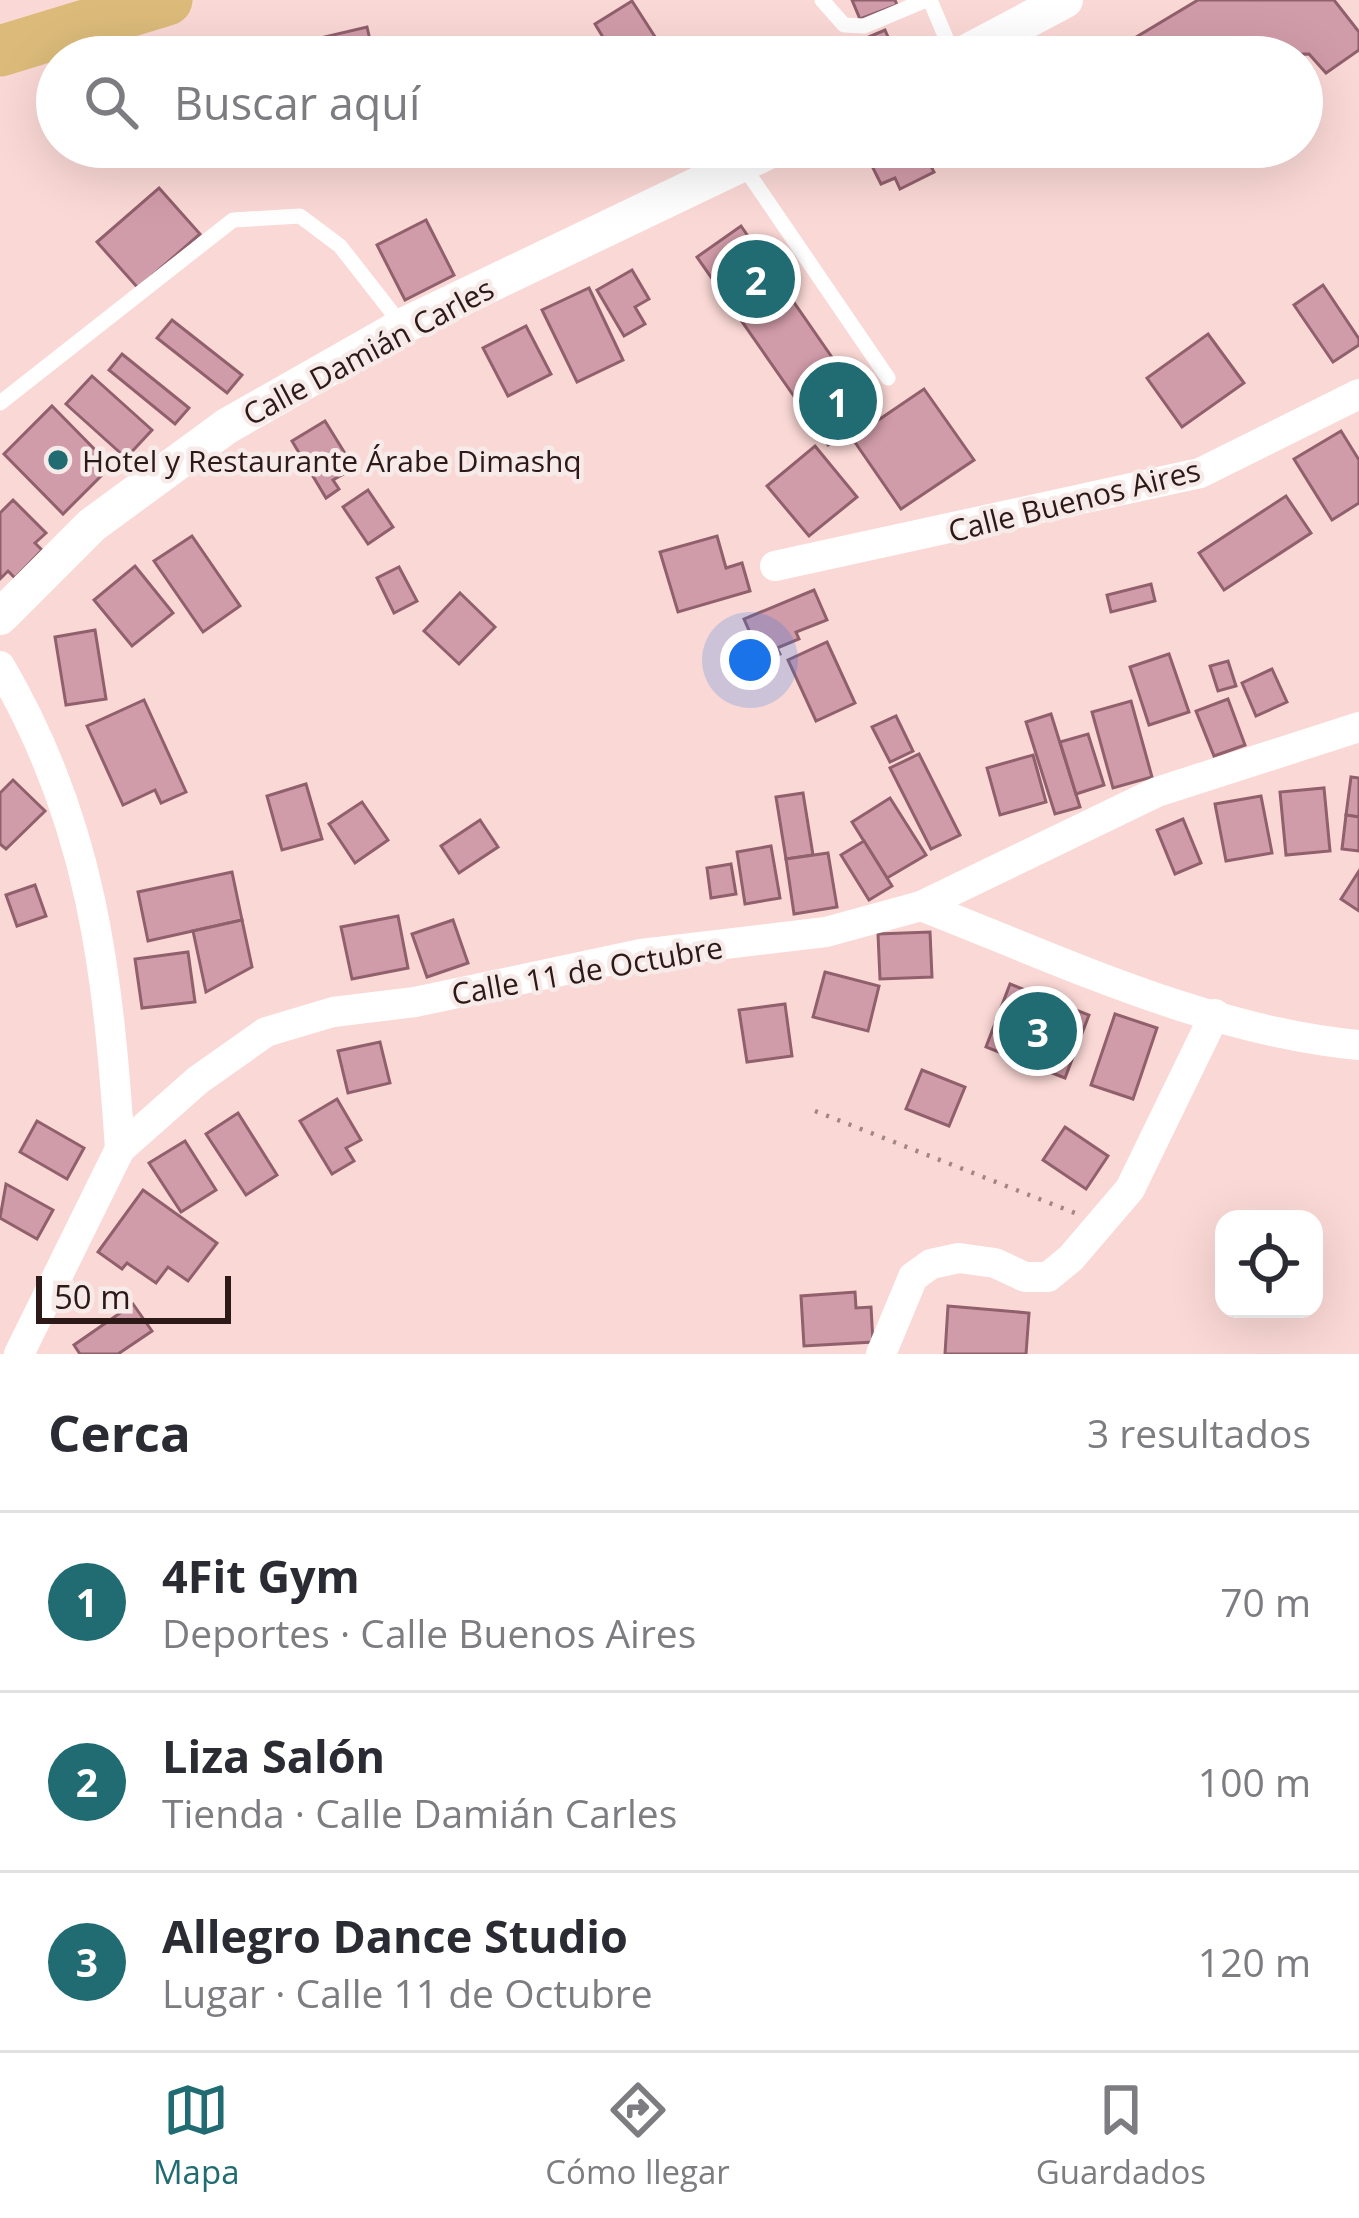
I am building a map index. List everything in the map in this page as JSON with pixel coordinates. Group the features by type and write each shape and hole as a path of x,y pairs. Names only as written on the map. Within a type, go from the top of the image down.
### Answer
{"highway":[{"path":"47,36 167,0"},
{"path":"0,50 36,39"}],"street":[{"path":"995,36 1057,2"},
{"name":"Calle Damián Carles","path":"0,617 92,526 227,426 403,326 734,168"},
{"name":"Calle Buenos Aires","path":"775,566 1200,473 1359,394"},
{"path":"0,666 34,724 77,836 109,982 120,1149"},
{"name":"Calle 11 de Octubre","path":"19,1354 120,1149 198,1080 266,1031 333,1012 415,1002 641,954 826,932 922,906 1156,792 1359,727"},
{"path":"922,906 1129,988 1300,1040 1359,1046"},
{"path":"881,1354 913,1277 931,1264 959,1258 995,1262 1025,1277 1048,1277 1071,1258 1097,1222 1130,1189 1215,1014"}],"lane":[{"path":"822,0 844,25 864,26 928,0 946,36"},
{"path":"745,168 888,378"},
{"path":"0,403 233,220 300,215 340,246 403,326"}],"path":[{"path":"815,1111 1097,1222"}],"building":[{"path":"852,0 895,0 897,5 860,19"},
{"path":"1198,0 1334,0 1359,32 1359,50 1326,73 1323,36 1138,36"},
{"path":"632,1 654,36 602,36 595,24"},
{"path":"367,27 369,36 328,36"},
{"path":"873,168 932,168 934,172 900,189 895,178 881,184"},
{"path":"159,188 200,234 138,288 97,242"},
{"path":"426,220 454,275 405,300 377,245"},
{"path":"741,226 872,415 828,445 697,257"},
{"path":"632,270 649,299 635,307 645,324 624,336 597,290"},
{"path":"1323,285 1359,339 1359,345 1333,362 1294,305"},
{"path":"589,288 623,360 577,382 542,310"},
{"path":"172,320 242,375 227,393 157,338"},
{"path":"526,326 551,374 508,396 483,348"},
{"path":"1208,334 1244,383 1182,427 1147,378"},
{"path":"122,354 189,408 175,424 109,370"},
{"path":"92,376 152,430 126,458 66,404"},
{"path":"924,389 974,460 901,509 852,438"},
{"name":"Hotel y Restaurante Árabe Dimashq","path":"52,406 111,466 63,514 4,454"},
{"path":"325,421 354,468 333,480 339,489 326,498 292,441"},
{"path":"1341,431 1359,460 1359,503 1332,520 1294,459"},
{"path":"815,446 857,497 809,536 767,486"},
{"path":"368,490 393,527 368,544 343,507"},
{"path":"1286,496 1311,533 1224,590 1199,553"},
{"path":"13,500 46,533 35,543 42,550 15,578 8,571 0,579 0,513"},
{"path":"192,536 240,606 203,632 154,561"},
{"path":"717,536 726,568 742,563 750,591 678,612 660,552"},
{"path":"135,566 173,613 132,646 94,600"},
{"path":"399,567 417,601 394,613 377,578"},
{"path":"1151,584 1155,601 1111,612 1107,595"},
{"path":"814,590 827,620 796,632 799,639 777,648 780,654 763,662 744,619"},
{"path":"460,593 495,627 459,664 424,631"},
{"path":"95,630 106,699 66,705 55,637"},
{"path":"827,642 855,703 816,721 788,660"},
{"path":"1169,654 1189,712 1149,725 1130,667"},
{"path":"1228,661 1236,686 1218,691 1210,666"},
{"path":"1272,669 1287,702 1256,716 1242,683"},
{"path":"1228,699 1245,745 1214,756 1196,711"},
{"path":"144,700 186,792 161,803 155,790 123,805 87,726"},
{"path":"1131,701 1152,777 1113,788 1092,712"},
{"path":"1051,714 1080,807 1055,814 1026,722"},
{"path":"896,716 913,751 890,762 872,727"},
{"path":"1088,734 1104,785 1076,794 1060,742"},
{"path":"919,754 960,835 931,849 890,768"},
{"path":"1033,755 1046,802 1000,815 987,768"},
{"path":"1351,777 1359,778 1359,817 1346,815"},
{"path":"13,780 45,811 6,849 0,844 0,793"},
{"path":"306,784 322,839 282,850 267,796"},
{"path":"1324,788 1330,851 1286,855 1280,792"},
{"path":"803,793 813,855 786,859 776,797"},
{"path":"1261,796 1272,853 1226,861 1215,804"},
{"path":"890,798 926,855 887,878 852,822"},
{"path":"362,802 388,840 355,863 329,824"},
{"path":"1346,815 1359,817 1359,851 1342,849"},
{"path":"1183,819 1201,863 1175,874 1157,830"},
{"path":"480,820 498,847 459,873 441,846"},
{"path":"864,841 892,886 869,900 841,855"},
{"path":"771,846 780,898 745,904 737,852"},
{"path":"828,853 837,907 794,914 786,859"},
{"path":"731,864 736,894 711,898 707,868"},
{"path":"1359,871 1359,911 1341,899"},
{"path":"232,872 242,920 148,941 138,892"},
{"path":"35,885 46,916 17,926 6,895"},
{"path":"398,916 408,968 352,979 341,927"},
{"path":"242,920 252,967 206,992 193,931"},
{"path":"453,920 468,963 427,977 412,934"},
{"path":"930,932 932,977 880,979 878,934"},
{"path":"188,952 195,1002 142,1008 135,959"},
{"path":"825,972 879,986 868,1031 813,1017"},
{"path":"1010,984 1089,1015 1065,1078 986,1047"},
{"path":"785,1004 792,1056 747,1062 739,1010"},
{"path":"1115,1014 1157,1028 1133,1099 1091,1085"},
{"path":"380,1042 390,1083 348,1093 338,1051"},
{"path":"922,1070 965,1087 949,1126 906,1109"},
{"path":"337,1099 361,1140 346,1148 354,1161 332,1174 300,1121"},
{"path":"238,1113 277,1175 246,1195 206,1134"},
{"path":"37,1121 84,1148 67,1179 20,1152"},
{"path":"1065,1127 1108,1156 1086,1189 1043,1160"},
{"path":"185,1141 216,1190 181,1212 149,1163"},
{"path":"6,1184 53,1210 37,1239 0,1218"},
{"path":"143,1190 217,1243 188,1281 168,1267 156,1283 127,1263 122,1269 98,1252"},
{"path":"855,1292 856,1308 871,1307 873,1342 804,1346 801,1296"},
{"path":"133,1304 152,1331 118,1354 80,1354 74,1345"},
{"path":"948,1306 1029,1313 1026,1354 945,1354"}],"place":[{"name":"Liza Salón","path":"756,279"},
{"name":"4Fit Gym","path":"838,401"},
{"name":"Hotel y Restaurante Árabe Dimashq","path":"58,460"},
{"name":"Allegro Dance Studio","path":"1038,1031"}]}
